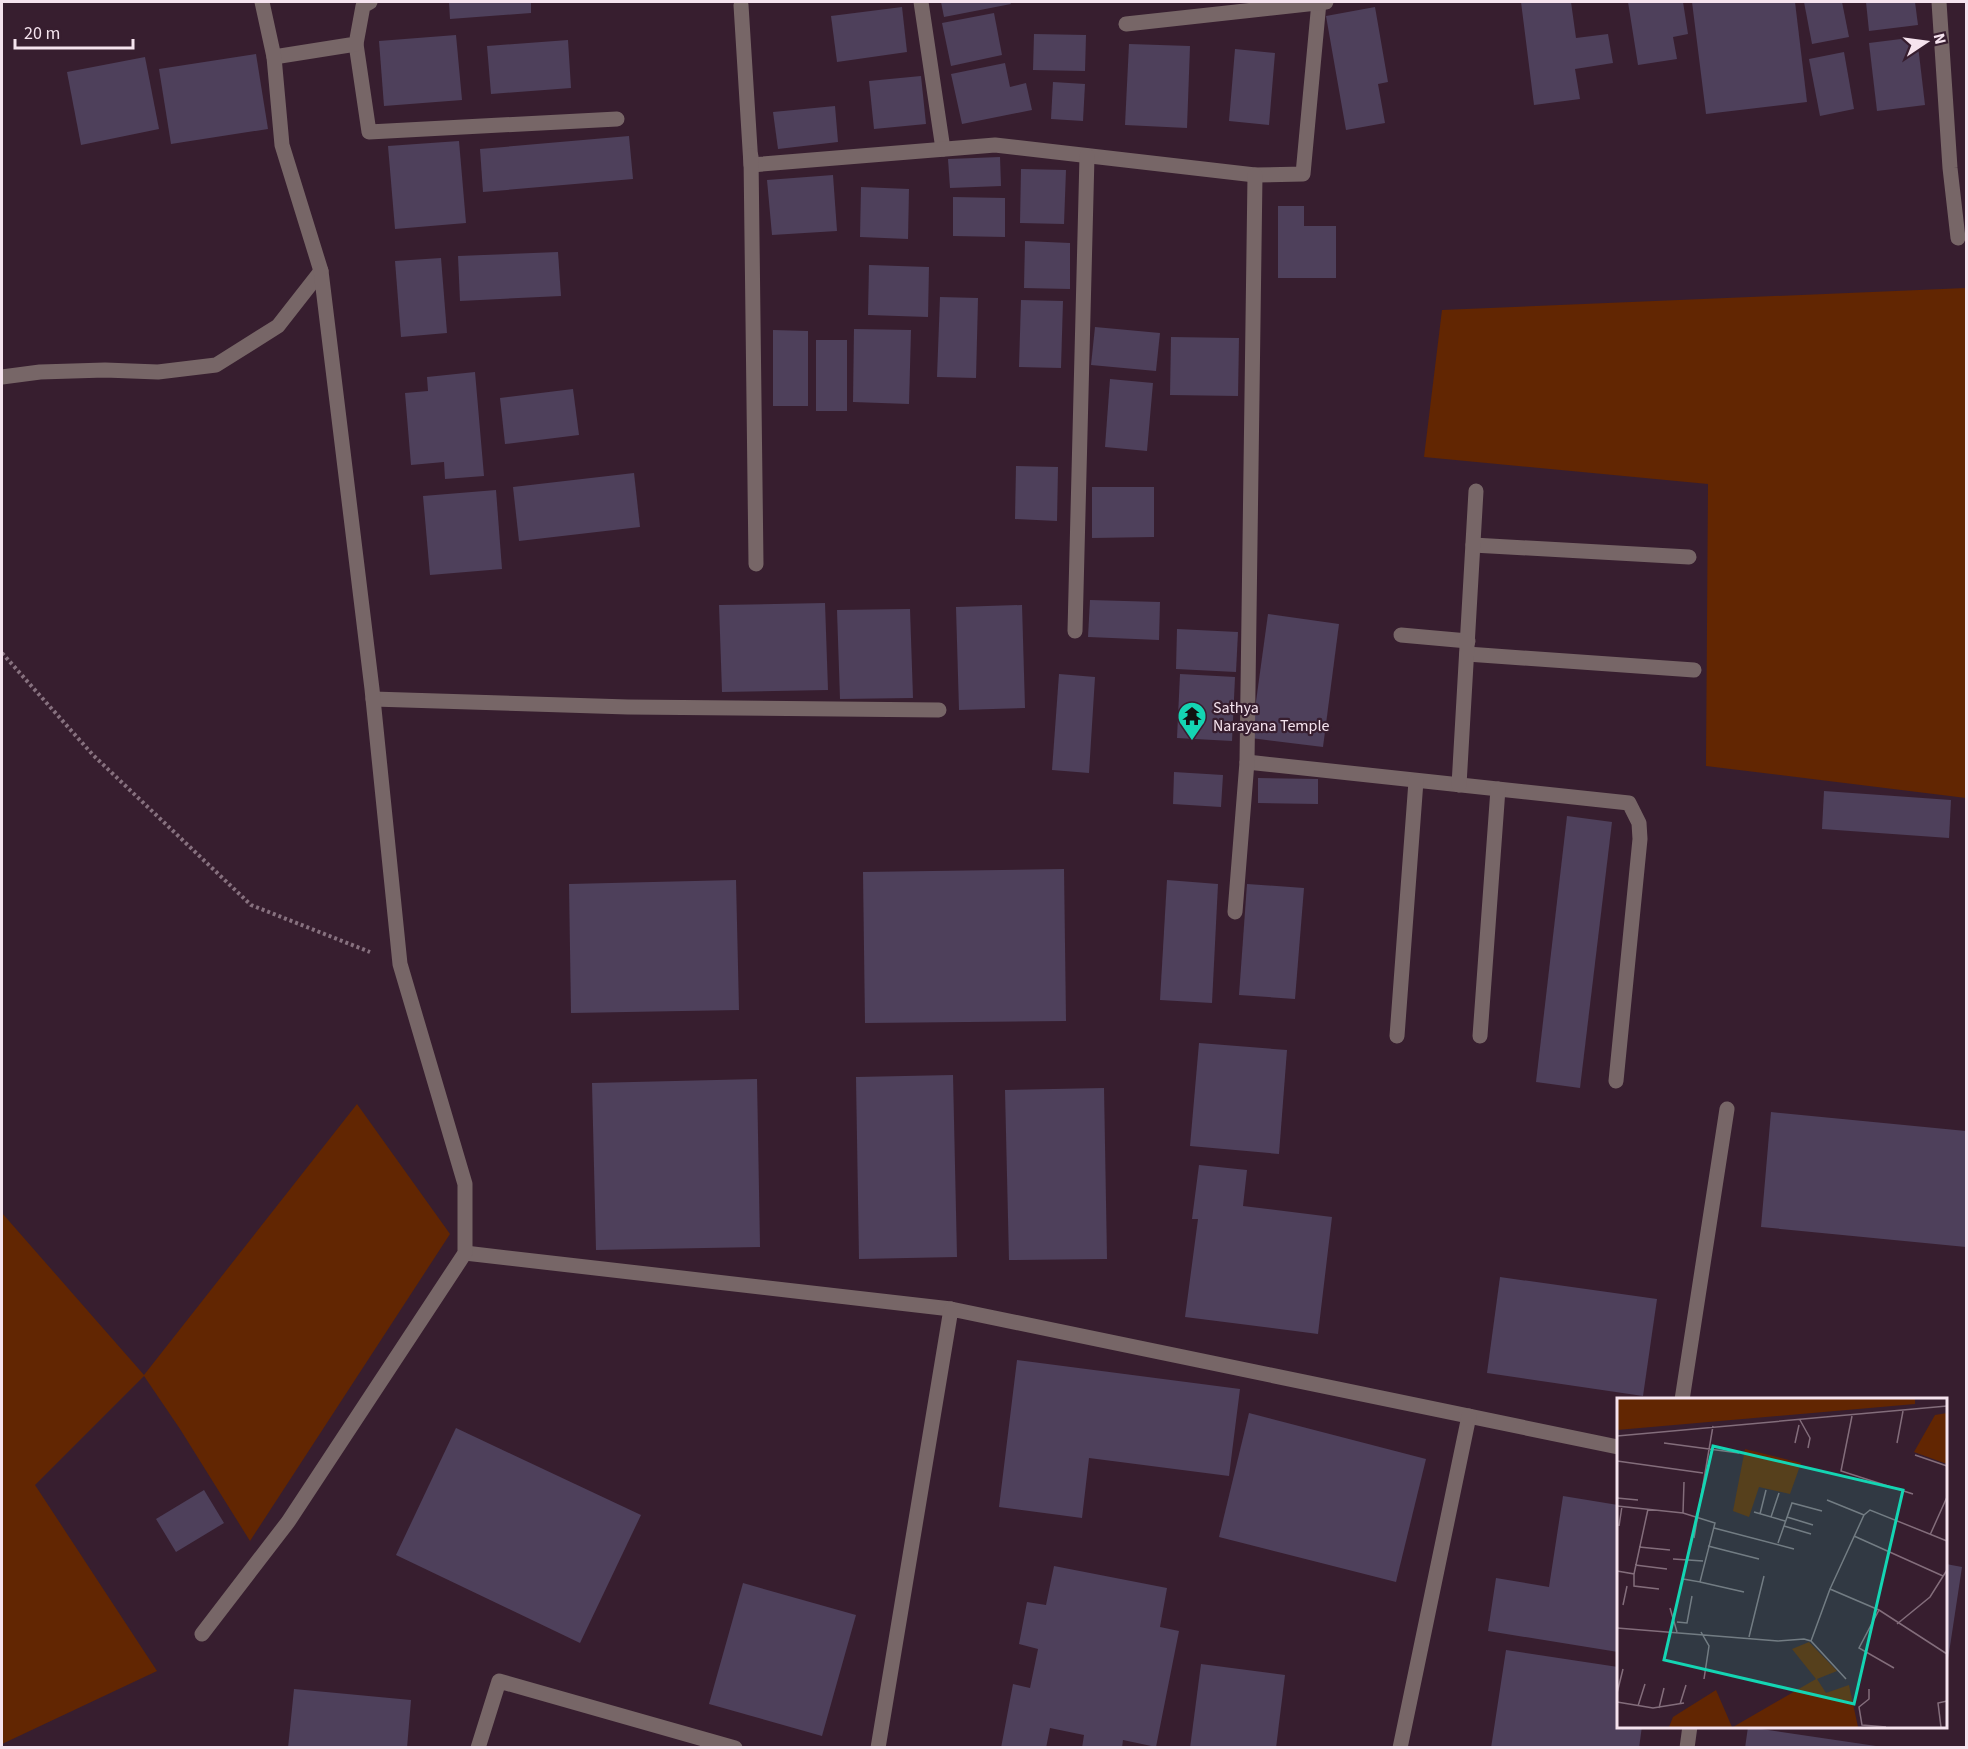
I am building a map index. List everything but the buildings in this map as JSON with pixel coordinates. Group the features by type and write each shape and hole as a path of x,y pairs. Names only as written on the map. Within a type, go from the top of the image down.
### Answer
{"street":[{"path":"202,1634 288,1522 465,1253 465,1184 400,964 373,699 321,271 282,145 274,57 262,2"},
{"path":"370,2 363,6 356,44 369,132 617,119"},
{"path":"921,2 943,149"},
{"path":"751,155 751,165 995,145 1255,175 1303,174 1319,2"},
{"path":"1126,24 1326,2"},
{"path":"1939,2 1950,168 1958,238"},
{"path":"741,5 751,155 756,564"},
{"path":"274,57 356,44"},
{"path":"1076,631 1088,156"},
{"path":"1235,912 1247,762 1255,175"},
{"path":"2,377 40,372 105,370 158,372 216,365 278,326 321,271"},
{"path":"1459,785 1476,491"},
{"path":"1473,545 1689,557"},
{"path":"1401,634 1467,648 1694,670"},
{"path":"373,699 628,707 939,710"},
{"path":"1247,762 1629,803 1640,823 1640,839 1616,1081"},
{"path":"1397,1036 1416,781"},
{"path":"1480,1036 1498,789"},
{"path":"1682,1398 1727,1109"},
{"path":"465,1253 951,1309 1617,1447"},
{"path":"878,1748 951,1309"},
{"path":"1400,1748 1469,1416"},
{"path":"478,1748 499,1681 735,1748"},
{"path":"1687,1748 1690,1728"}],"path":[{"path":"2,653 93,754 251,905 400,964"}],"shaded area":[{"path":"1966,288 1966,798 1706,766 1708,484 1424,457 1442,310"},
{"path":"357,1104 450,1234 250,1541 144,1376 35,1485 157,1671 2,1744 2,1213 144,1375"}],"place":[{"name":"Sathya Narayana Temple","path":"1192,742"}]}
